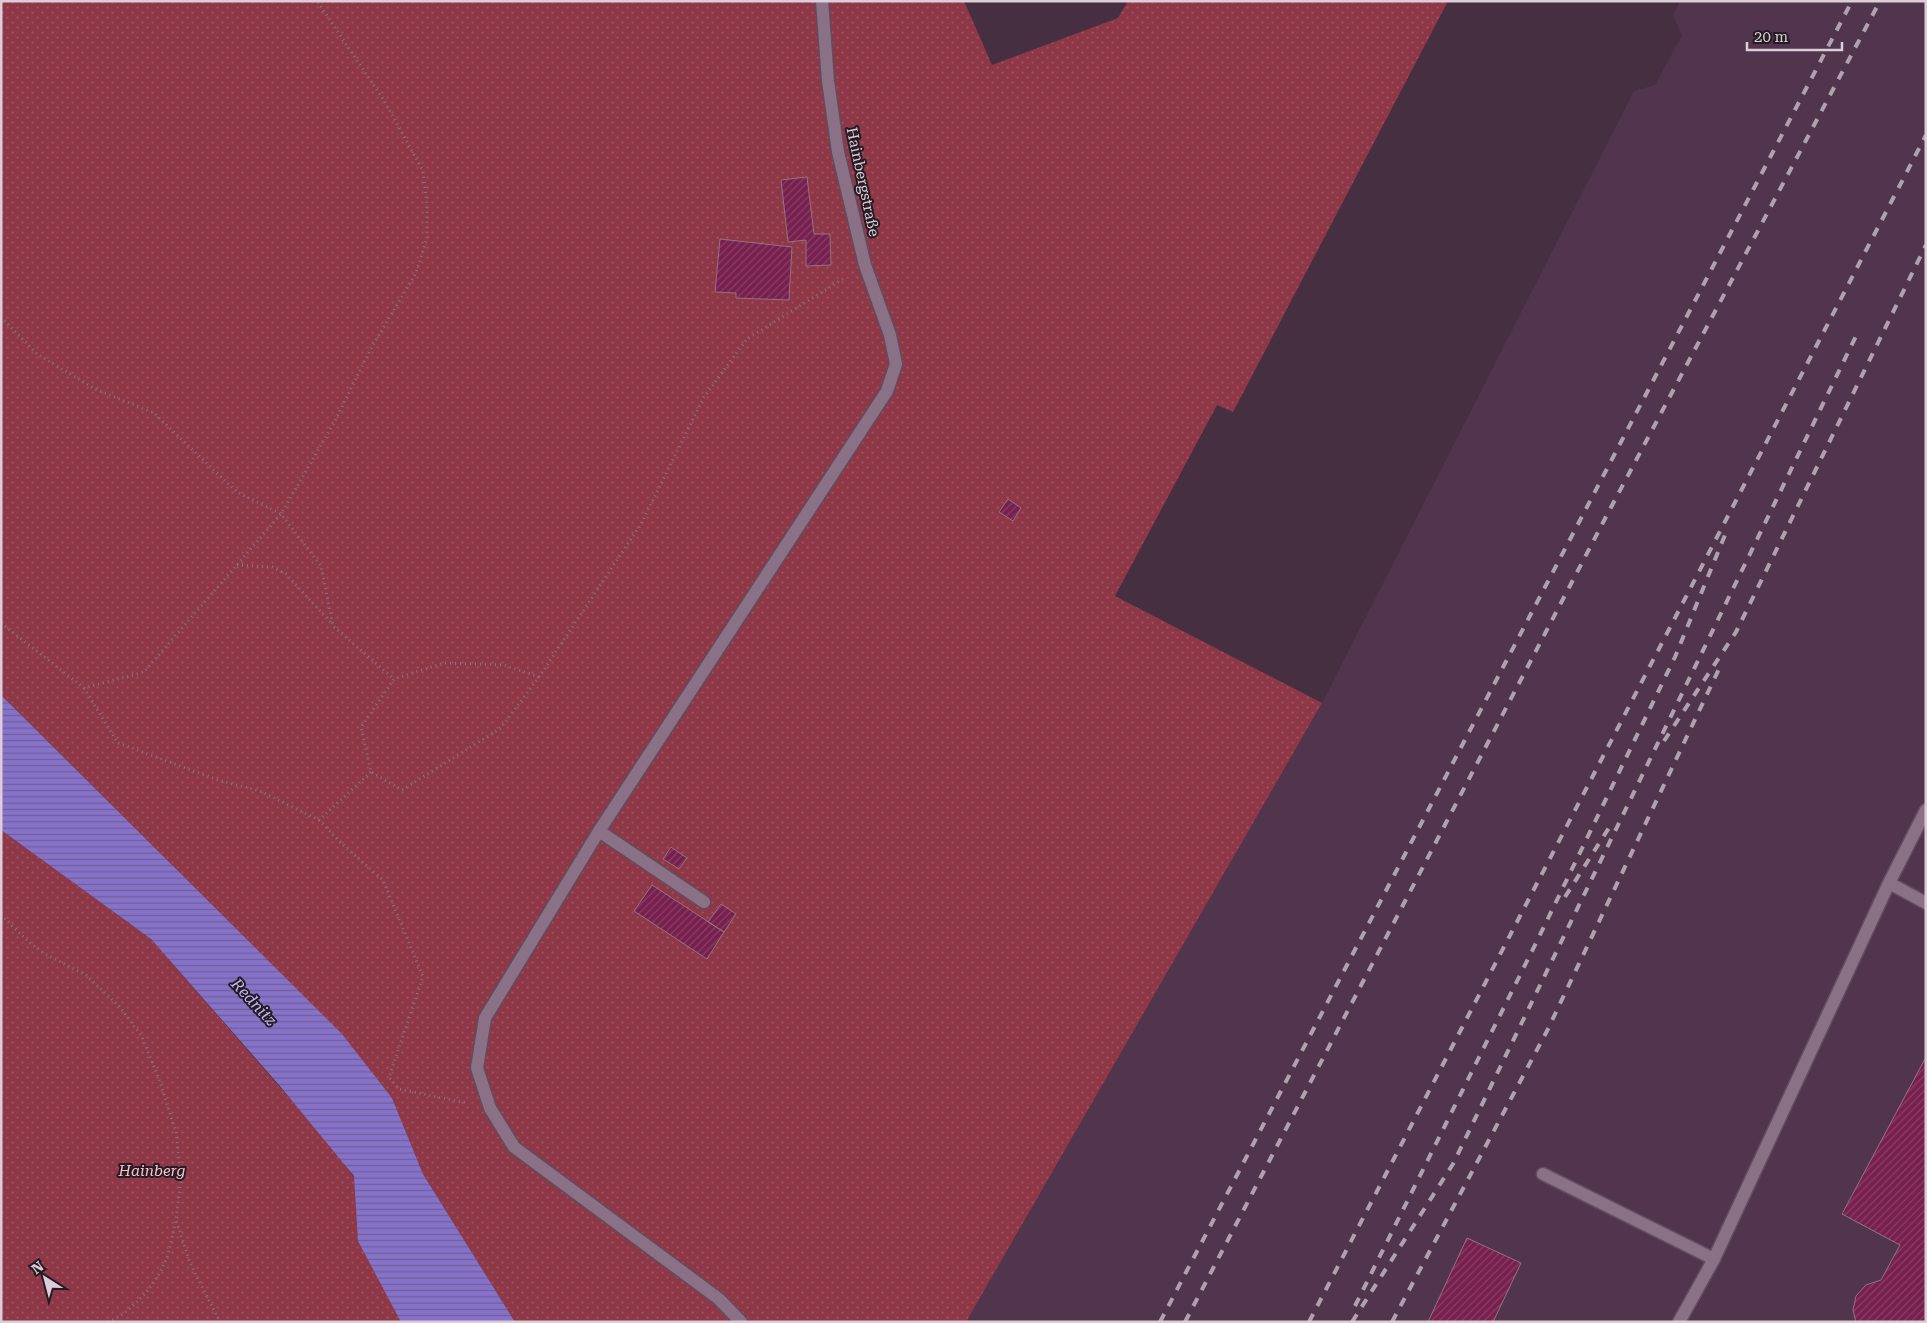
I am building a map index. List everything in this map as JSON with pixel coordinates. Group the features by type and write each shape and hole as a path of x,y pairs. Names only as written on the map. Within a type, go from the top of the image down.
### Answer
{"lane":[{"name":"Hainbergstraße","path":"599,831 887,390 896,364 890,335 865,265 838,152 828,81 822,1"},
{"path":"1680,1322 1714,1259 1889,883 1926,810"},
{"path":"704,902 599,831 485,1018 477,1068 490,1108 514,1147 719,1299 741,1322"},
{"path":"1889,883 1926,903"},
{"path":"1543,1174 1714,1259"}],"path":[{"path":"84,688 144,672 281,514 334,421 370,350 416,273 426,238 428,204 423,171 385,102 317,1"},
{"path":"539,677 504,665 444,663 394,679 361,727 371,772 402,790 502,728 539,677 641,524 704,397 747,339 865,265"},
{"path":"1,317 37,354 96,388 154,413 237,492 281,514 321,566 333,626"},
{"path":"237,565 272,567 286,574 333,626 394,679"},
{"path":"1,623 84,688 118,743 221,781 260,792 319,820 343,845 383,880 423,977 389,1077 399,1089 490,1108"},
{"path":"319,820 371,772"},
{"path":"1,915 30,943 45,954 86,975 120,1007 142,1037 160,1082 176,1132 181,1179 176,1220 163,1267 148,1289 129,1311 108,1322"},
{"path":"176,1220 190,1263 220,1322"}],"shaded area":[{"path":"1680,1 1926,1 1926,1322 966,1322 1322,703 1634,91 1655,85 1682,35 1673,15"}],"green space":[{"path":"1,1 964,1 992,65 1118,18 1128,1 1448,1 1233,412 1217,405 1115,596 1322,703 966,1322 515,1322 423,1174 392,1098 342,1035 1,695"},
{"name":"Hainberg","path":"1,830 151,939 332,1147 393,1231 454,1322 1,1322"}],"water":[{"name":"Rednitz","path":"1,695 342,1034 392,1098 423,1174 515,1322 401,1322 358,1241 354,1176 279,1085 151,939 1,830"}],"building":[{"path":"807,177 814,234 830,234 831,265 806,266 806,240 788,242 781,180"},
{"path":"720,239 792,247 789,300 736,298 736,293 715,292"},
{"path":"1008,499 1021,508 1013,521 999,512"},
{"path":"671,847 687,858 679,869 663,859"},
{"path":"652,885 724,932 707,959 634,911"},
{"path":"721,904 736,914 724,932 708,922"},
{"path":"1926,1057 1926,1322 1856,1322 1853,1310 1856,1296 1866,1285 1881,1280 1900,1245 1842,1214"},
{"path":"1467,1238 1521,1263 1493,1322 1428,1322"}],"railway":[{"path":"1160,1322 1852,1"},
{"path":"1185,1322 1608,513 1880,1"},
{"path":"1309,1322 1926,135"},
{"path":"1664,741 1736,632 1926,245"},
{"path":"1352,1322 1453,1164 1857,334"},
{"path":"1355,1306 1537,941 1675,657 1725,535"},
{"path":"1392,1322 1547,1031 1719,669"},
{"path":"1565,897 1612,823"}]}
